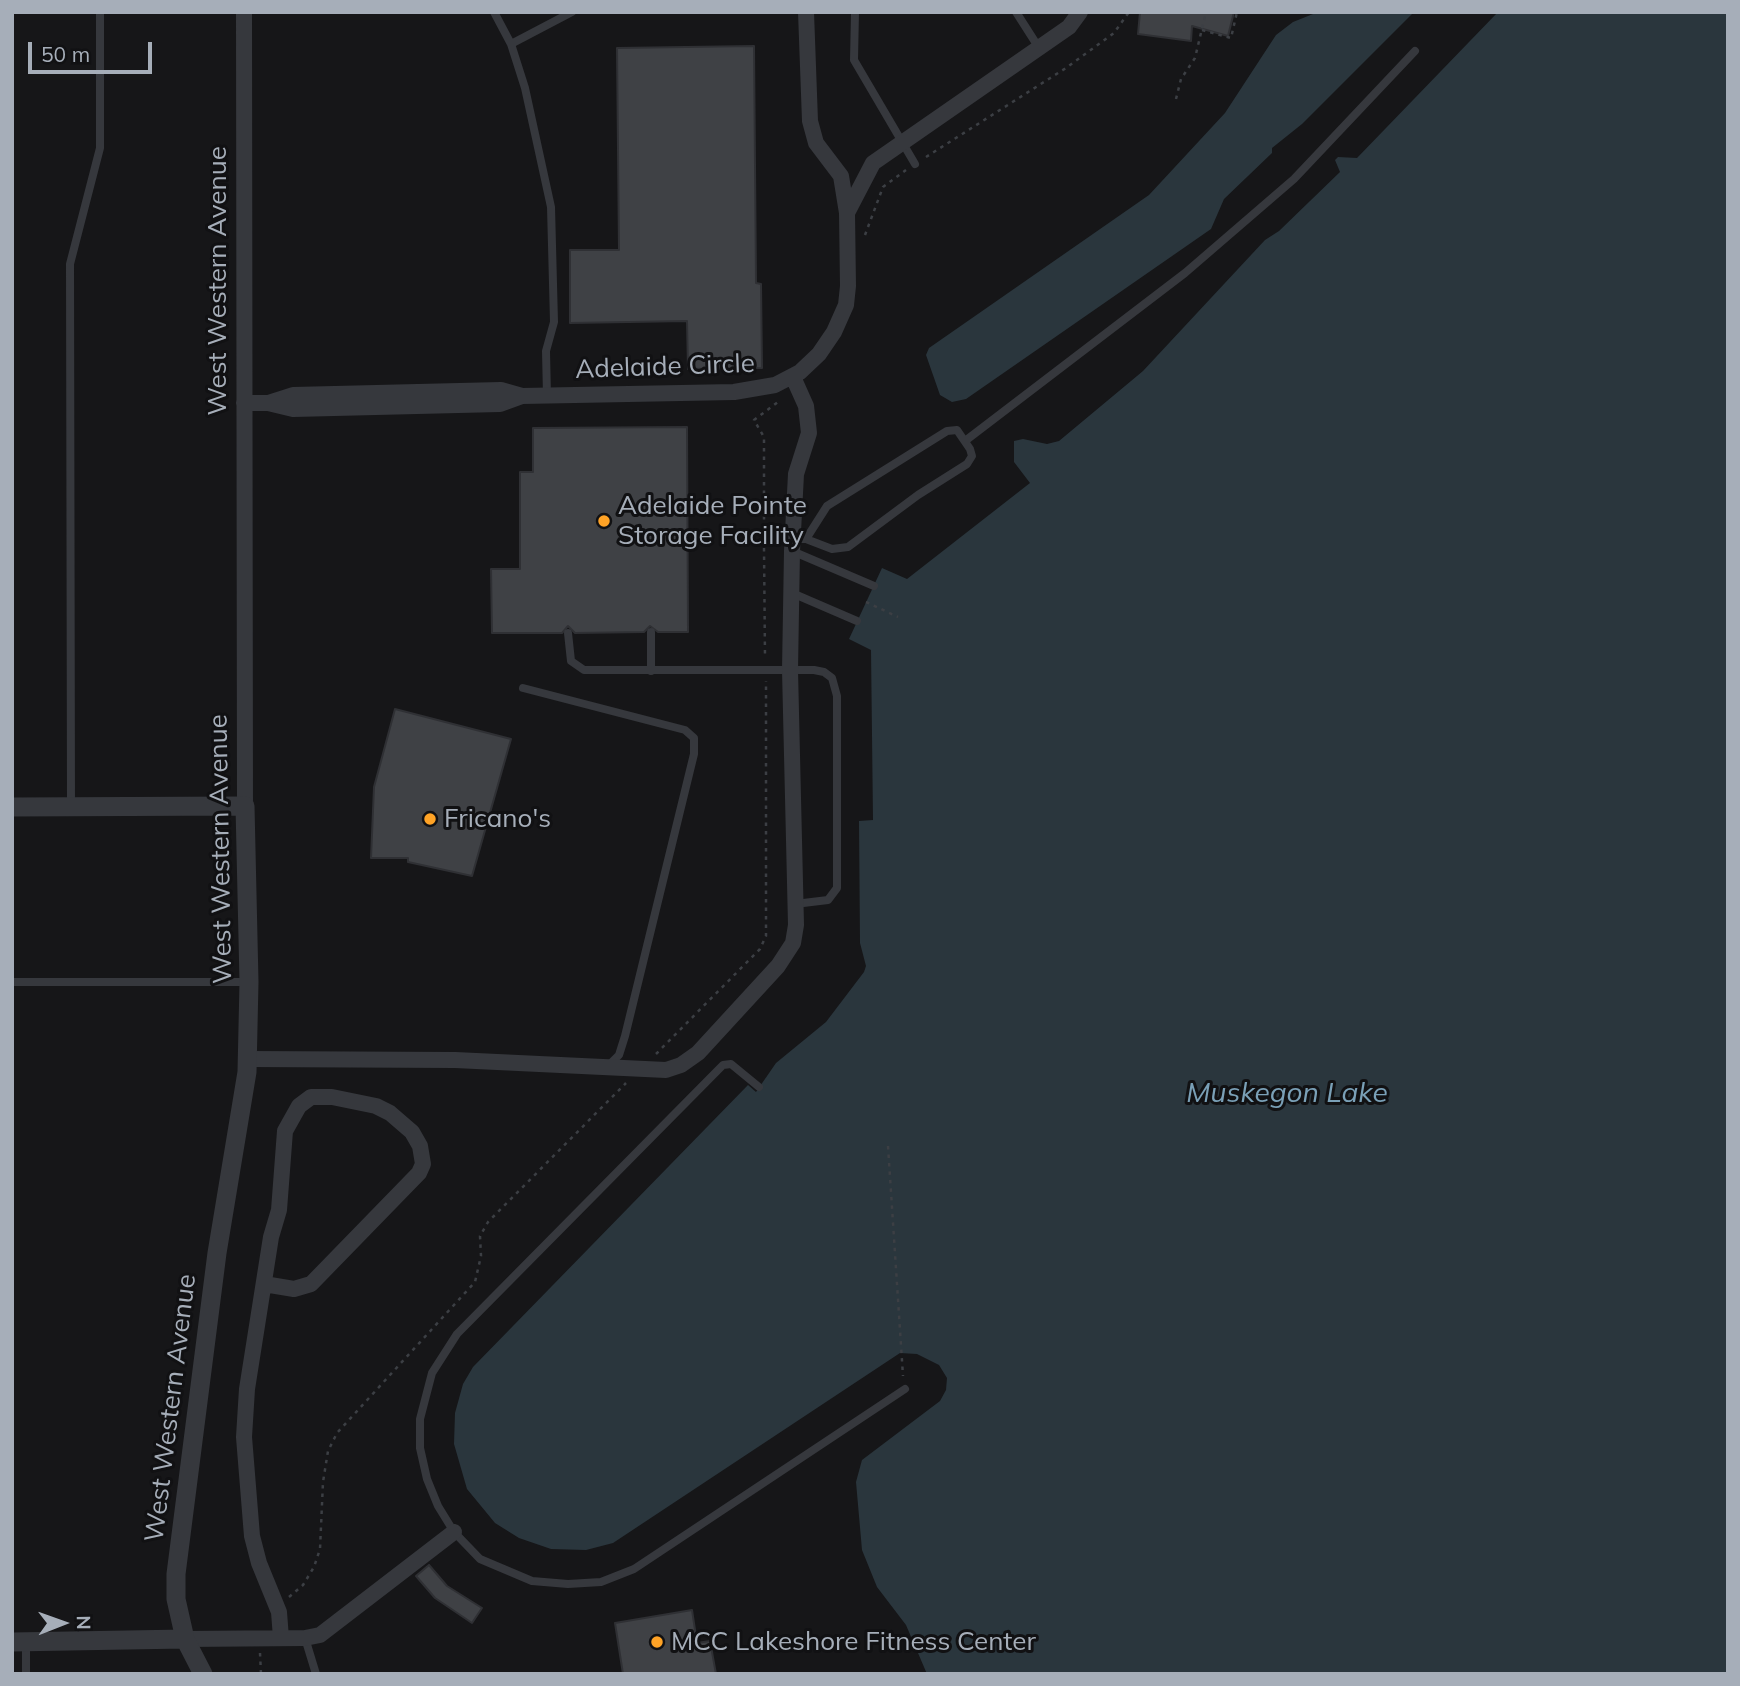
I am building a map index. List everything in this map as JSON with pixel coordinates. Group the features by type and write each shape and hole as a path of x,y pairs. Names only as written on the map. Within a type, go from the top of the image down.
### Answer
{"street":[{"name":"West Western Avenue","path":"203,1674 185,1639 176,1599 178,1546 217,1253 247,1059 249,982 245,806 244,12"},
{"name":"Adelaide Circle","path":"244,403 268,403 293,395 404,392 501,390 523,396 547,396 747,391 775,385 793,377 819,354 834,332 846,305 849,286 847,213 841,176 816,143 810,121 806,12"},
{"name":"Adelaide Circle","path":"847,213 865,172 875,161 1069,27 1080,12"},
{"path":"829,159 852,166 875,161"},
{"path":"247,1059 455,1060 666,1070 681,1065 698,1053 788,953 795,935 790,670 792,593 797,543 796,474 809,433 806,406 793,377"},
{"path":"12,807 245,806"},
{"path":"264,1284 294,1289 312,1284 419,1173 423,1164 420,1146 412,1132 390,1113 376,1106 311,1097 299,1106 285,1131 279,1210 264,1284 247,1389 244,1457 255,1549 279,1612 281,1638"},
{"path":"19,1642 304,1638 333,1628 454,1532"}],"lane":[{"path":"71,807 69,264 100,148 100,12"},
{"path":"494,12 511,44 525,88 553,216 554,322 546,351 547,396"},
{"path":"511,44 572,12"},
{"path":"855,12 854,60 915,164"},
{"path":"1016,12 1040,48"},
{"path":"1069,27 1091,12"},
{"path":"965,441 1185,274 1271,199 1415,51"},
{"path":"770,539 832,549 855,543 918,495 967,464 972,456 965,441 957,430 947,431 827,506 797,543"},
{"path":"797,543 874,586"},
{"path":"792,593 857,621"},
{"path":"651,632 651,671"},
{"path":"568,633 569,656 579,668 604,672 790,670 824,672 835,683 837,888 828,900 795,904"},
{"path":"523,688 685,730 694,738 694,754 621,1050 615,1061 604,1067"},
{"path":"12,982 249,982"},
{"path":"759,1087 731,1064 723,1065 457,1334 432,1373 420,1419 420,1448 427,1479 438,1506 454,1532 480,1559 532,1581 568,1584 601,1582 634,1570 905,1389"},
{"path":"304,1638 316,1674"},
{"path":"19,1642 26,1674"}],"path":[{"path":"1066,68 1114,33 1129,12"},
{"path":"1176,99 1181,79 1195,58 1206,12"},
{"path":"1202,30 1231,38 1237,12"},
{"path":"866,603 898,617"},
{"path":"888,1146 905,1389"}],"water":[{"path":"1318,12 1414,12 1302,124 1272,148 1272,153 1224,199 1211,229 966,399 952,402 940,395 926,355 929,348 1149,195 1225,113 1276,35 1293,22"},
{"name":"Muskegon Lake","path":"1498,12 1728,12 1728,1674 927,1674 906,1625 877,1587 862,1550 856,1482 862,1460 940,1401 946,1390 947,1378 939,1365 917,1354 900,1353 613,1543 586,1550 551,1549 519,1538 495,1523 467,1489 454,1444 455,1413 463,1384 473,1367 748,1085 756,1092 776,1063 826,1022 864,972 866,966 860,943 859,821 873,820 871,650 849,639 882,568 907,579 1030,483 1014,462 1014,441 1023,439 1047,444 1059,441 1143,371 1265,240 1279,231 1340,172 1335,160 1338,157 1357,158"}],"building":[{"path":"1140,12 1234,12 1228,36 1192,26 1191,41 1138,34"},
{"path":"754,46 756,283 761,284 762,368 688,369 687,321 570,323 570,250 619,250 617,48"},
{"name":"Adelaide Pointe Storage Facility","path":"687,427 688,632 658,632 650,626 644,632 575,633 568,626 562,633 492,633 491,569 520,569 520,472 533,472 533,428"},
{"name":"Fricano's","path":"395,709 511,739 472,876 408,862 408,858 371,858 374,787"},
{"path":"429,1565 447,1586 482,1608 472,1623 435,1598 416,1576"},
{"name":"MCC Lakeshore Fitness Center","path":"692,1610 697,1643 710,1641 716,1674 623,1674 615,1623"}],"place":[{"name":"Adelaide Pointe Storage Facility","path":"604,521"},
{"name":"Fricano's","path":"430,819"},
{"name":"MCC Lakeshore Fitness Center","path":"657,1642"}]}
